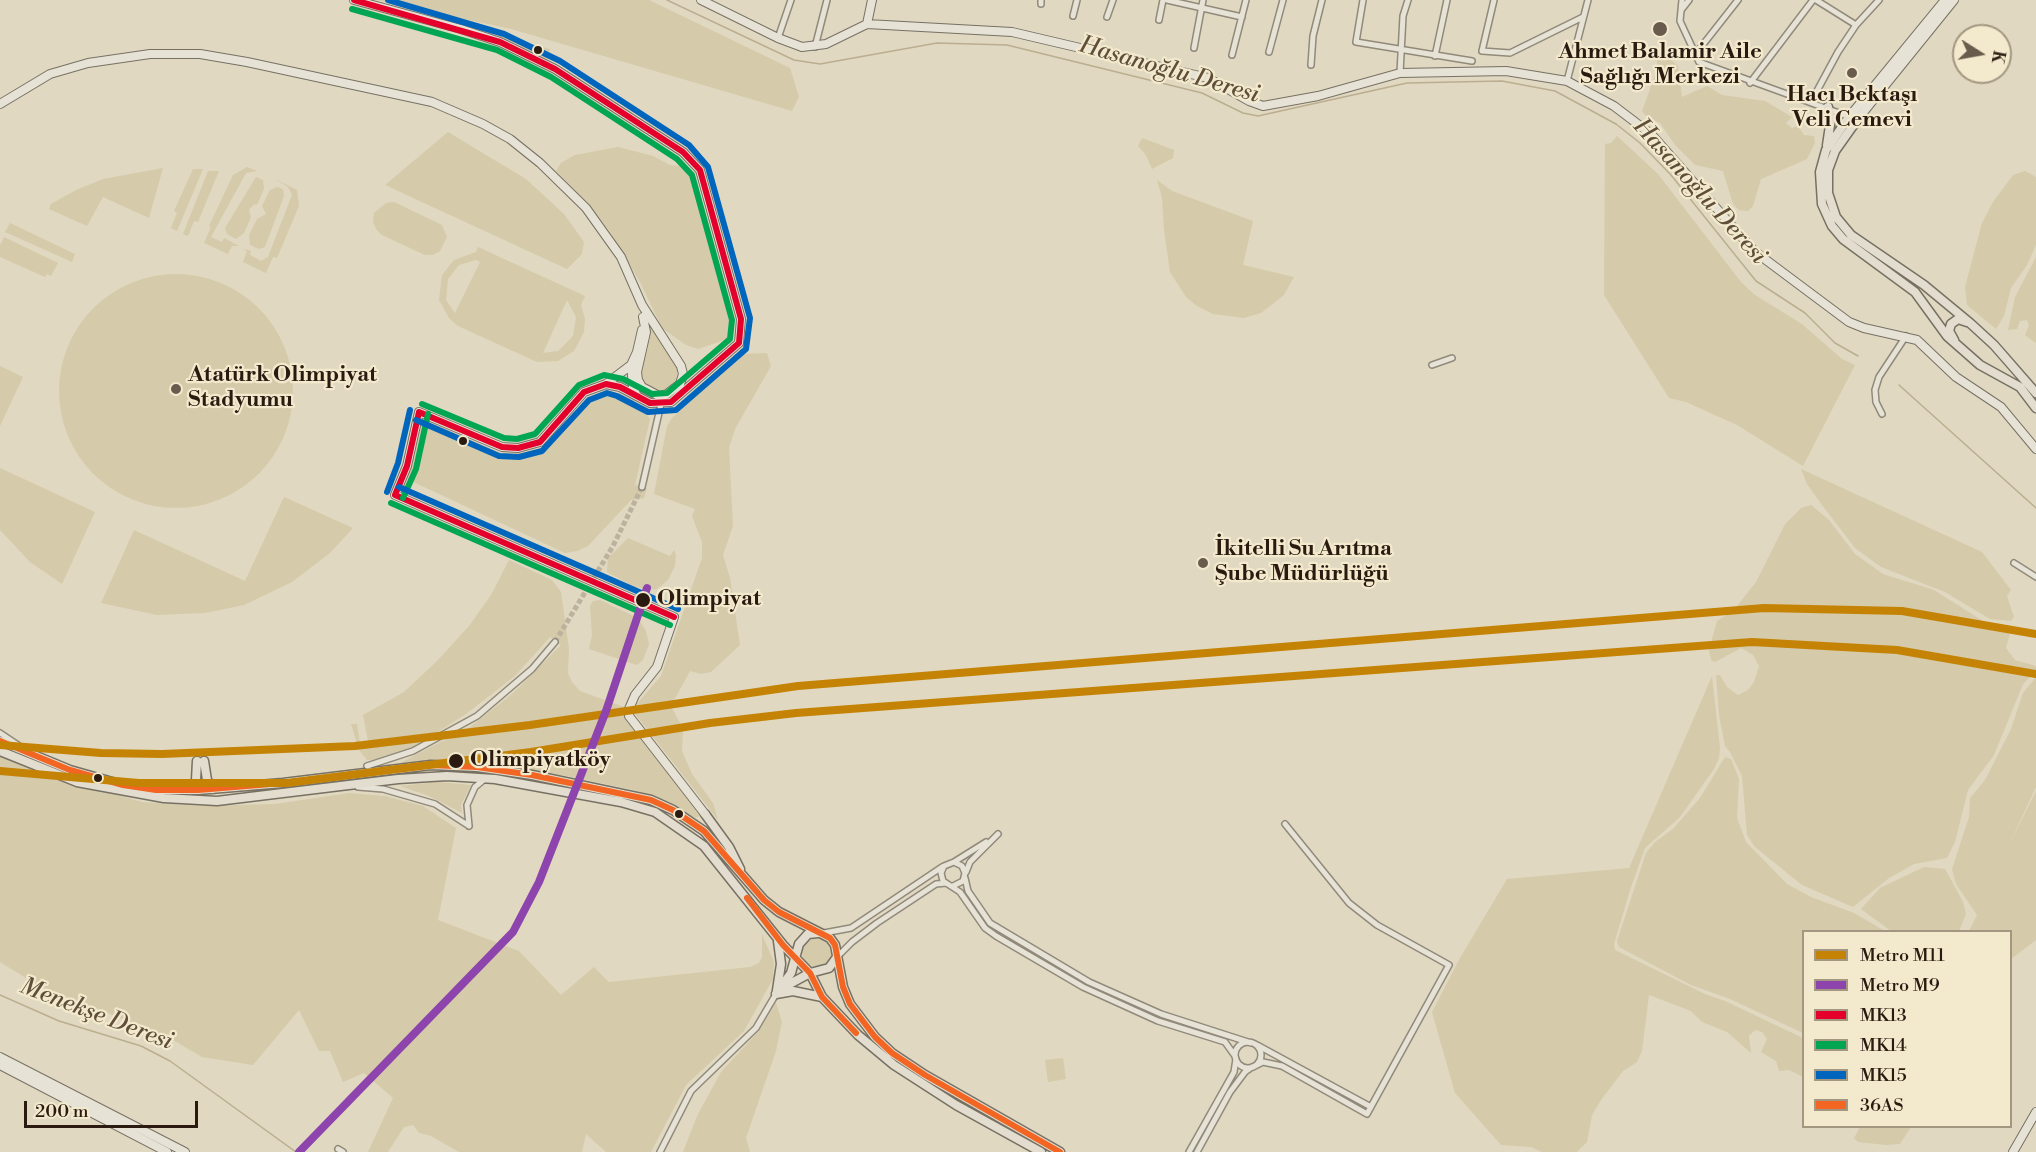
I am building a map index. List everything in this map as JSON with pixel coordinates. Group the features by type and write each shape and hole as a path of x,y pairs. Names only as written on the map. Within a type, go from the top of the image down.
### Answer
{"main road":[{"path":"1828,107 1831,119 1820,172 1819,190 1822,204 1832,226 1843,239 1916,292 1942,330 1980,365 2019,387 2036,408"},
{"path":"1826,150 1853,119"},
{"path":"1853,119 1834,151 1828,170 1828,193 1836,218 1851,235 1924,285 1970,323 1994,345 2036,393"},
{"path":"1966,353 1952,338 1950,328 1956,320 1970,323"},
{"path":"0,741 70,770 156,790 213,789 431,765 477,767 574,783 651,800 674,810 696,826 779,912 833,941 843,987 850,1004 860,1020 884,1045 925,1075 1060,1152"},
{"path":"0,751 76,782 164,798 217,801 447,776 486,778 621,802 655,813 692,836 718,862 777,938 810,973 822,997 858,1035 894,1065 956,1105 1041,1152"},
{"path":"190,790 196,780 200,761 213,789"},
{"path":"696,826 705,820 705,814"},
{"path":"705,814 718,862"},
{"path":"705,814 729,847 746,880"},
{"path":"776,994 788,979 796,958 796,950 803,938 808,934 820,933"},
{"path":"776,994 781,973 777,938"},
{"path":"776,994 810,973 829,968 837,957"},
{"path":"776,994 793,991 822,997"}],"street":[{"path":"354,0 461,28 500,42 555,69 682,152 700,170 741,319 739,344 694,382 680,397 661,404 650,403 636,394 606,384"},
{"path":"701,0 778,38 802,47 826,44 867,24 1012,32 1208,78 1249,101 1263,106 1318,96 1400,73 1506,71 1567,81 1614,106 1652,135 1754,251 1826,307 1864,328 1917,340 1956,377 2001,407 2036,450"},
{"path":"778,38 791,0"},
{"path":"815,46 827,0"},
{"path":"867,24 872,0"},
{"path":"1073,16 1077,0"},
{"path":"1107,17 1113,0"},
{"path":"1159,20 1165,0 1242,17"},
{"path":"1194,48 1203,0"},
{"path":"1232,55 1246,0"},
{"path":"1269,52 1283,0"},
{"path":"1311,65 1313,36 1322,0"},
{"path":"1363,0 1356,42 1472,61"},
{"path":"1400,73 1403,16 1408,0"},
{"path":"1435,56 1447,0"},
{"path":"1494,0 1482,51 1510,53 1583,17"},
{"path":"1567,81 1588,0"},
{"path":"1682,0 1680,21 1694,56 1699,62 1750,82 1828,107 1853,119 1949,1"},
{"path":"1681,10 1689,0"},
{"path":"1694,56 1738,0"},
{"path":"1750,82 1815,0 1856,25"},
{"path":"1811,102 1856,25 1878,0"},
{"path":"0,104 50,74 88,63 150,54 200,54 247,62 432,102 483,124 510,140 563,184 586,208 621,257 642,305 668,348 679,359 683,374 680,384 667,394 659,396 642,387 637,372 645,346 646,332 642,305"},
{"path":"643,317 638,352 631,365 606,384 584,392 540,442 518,448 502,447 419,412 410,456 395,495 674,617 657,667 635,695 629,709 629,716 705,814"},
{"path":"1882,414 1876,402 1875,390 1880,377 1906,336"},
{"path":"1432,365 1452,358"},
{"path":"631,365 636,394"},
{"path":"683,374 694,382"},
{"path":"642,488 661,404"},
{"path":"2014,563 2036,577"},
{"path":"367,766 413,751 477,716 524,676 555,642"},
{"path":"0,733 27,751"},
{"path":"345,786 384,789 411,796 435,804 470,826 467,805 475,788 486,778"},
{"path":"837,957 877,923 936,884 946,883 953,886 985,928 1083,987 1158,1021 1225,1042 1244,1068 1272,1063 1367,1114 1449,965 1377,925 1348,903 1285,824"},
{"path":"820,933 851,928 944,866 998,834 970,862 960,884 953,886"},
{"path":"954,862 962,866 968,891 990,922 1089,982 1161,1014 1254,1044 1371,1107"},
{"path":"944,866 941,873 946,883"},
{"path":"660,1152 691,1091 756,1028 776,994"},
{"path":"1189,1152 1234,1072 1240,1045 1254,1044"},
{"path":"1197,1152 1230,1092 1245,1072 1254,1067 1261,1056 1254,1044"},
{"path":"0,1057 185,1152"},
{"path":"0,1065 167,1152"},
{"path":"2013,1152 2036,1112"}],"shaded area":[{"path":"376,0 649,0 790,68 799,97 792,111 511,29"},
{"path":"500,36 550,49 547,61 500,38"},
{"path":"1661,51 1678,66 1682,97 1707,86 1722,95 1765,101 1792,117 1786,123 1792,128 1798,126 1804,135 1814,136 1815,143 1807,159 1761,179 1753,206 1748,211 1739,210 1733,204 1723,171 1695,165 1675,145 1660,123 1646,116 1642,111 1657,70 1657,52"},
{"path":"448,132 526,179 564,214 584,242 582,254 567,269 385,185"},
{"path":"1617,136 1658,174 1741,282 1755,295 1802,324 1842,359 1855,365 1803,466 1737,425 1686,402 1669,398 1604,295 1605,144 1611,143"},
{"path":"1142,138 1174,150 1173,158 1152,169 1146,155 1138,146"},
{"path":"618,147 653,156 670,165 689,167 731,315 732,331 728,339 698,349 686,345 662,328 640,282 610,232 591,207 556,171 561,163 575,155"},
{"path":"247,167 257,171 246,173 211,237 222,242 224,238 239,246 232,246 228,254 204,243 211,227 209,226 233,175"},
{"path":"163,168 149,218 103,197 87,226 49,209 51,204 76,190 103,179"},
{"path":"193,169 203,169 177,231 171,228 177,213 174,211"},
{"path":"208,171 219,171 198,222 194,221 188,236 183,234"},
{"path":"2025,171 2036,177 2036,245 2027,265 2011,288 2004,316 1996,329 1967,305 1965,287 1982,223 1993,202 2013,175"},
{"path":"256,177 263,180 264,189 257,205 254,204 249,210 251,217 244,233 236,239 227,234 225,228"},
{"path":"275,179 297,190 299,206 277,258 273,257 266,273 243,262 247,251 241,248 251,251 250,255 261,261 268,257 292,195 288,187"},
{"path":"1157,180 1172,191 1253,221 1243,265 1294,277 1284,295 1261,313 1244,318 1213,314 1186,297 1170,272 1162,198"},
{"path":"277,187 283,189 284,196 265,247 259,249 250,245 249,235 257,219 266,214 262,206 270,190"},
{"path":"394,202 442,225 447,237 440,251 433,255 425,255 382,235 376,229 373,222 374,213 386,203"},
{"path":"10,223 75,254 72,262 5,232"},
{"path":"4,237 58,263 51,276 47,274 45,277 0,257 0,245"},
{"path":"478,247 585,296 581,305 585,319 584,332 574,351 558,361 537,362 458,326 449,318 439,300 442,275 454,260 476,252","holes":["476,260 480,262 455,313 446,300 448,279 459,265","567,300 576,317 573,336 558,351 543,353"]},
{"path":"2036,257 2036,343 2025,335 2029,325 2027,320 2020,321 2017,329 2008,330 2015,297"},
{"name":"Atatürk Olimpiyat Stadyumu","path":"165,274 187,274 221,283 241,294 259,308 273,326 284,346 291,368 293,391 291,414 284,436 273,456 259,474 231,494 210,503 187,508 165,508 142,503 121,494 102,482 85,465 64,425 59,402 59,380 64,357 73,336 85,317 102,300 142,279"},
{"path":"647,317 663,347 678,368 675,384 662,392 656,392 644,384 640,377 648,347"},
{"path":"767,353 771,366 735,429 729,448 733,526 723,555 730,578 740,645 711,672 701,674 690,671 671,706 683,729 682,751 692,774 713,803 718,820 636,715 635,706 661,676 702,558 702,542 692,516 695,509 654,494 667,426 672,418 741,354"},
{"path":"0,366 23,377 0,426"},
{"path":"615,392 632,398 650,419 635,485 647,488 644,498 631,500 588,546 577,551 565,553 407,479 422,418 501,453 522,453 541,449 558,436 591,396"},
{"path":"0,468 95,512 62,584 30,562 0,530"},
{"path":"1801,469 1982,552 2011,590 2007,596 2014,617 2011,621 1990,619 1945,592 1881,567 1855,548 1807,484"},
{"path":"284,497 353,528 330,553 292,582 244,605 205,613 157,615 101,603 134,530 245,581"},
{"path":"1811,505 1829,520 1855,554 1883,574 1934,590 1994,628 2012,626 2006,648 2015,660 2036,666 2036,671 2023,684 1994,755 1968,790 1955,842 1947,858 1914,864 1889,878 1853,907 1802,885 1755,847 1747,835 1742,776 1725,746 1719,715 1716,675 1720,675 1727,687 1738,695 1748,690 1754,682 1759,666 1753,655 1741,648 1715,662 1711,660 1709,650 1717,621 1733,611 1756,582 1785,524 1801,508"},
{"path":"628,538 670,556 674,550 675,566 668,580 657,589 648,590 633,586 607,572 608,558"},
{"path":"509,560 552,580 561,592 569,649 568,673 572,682 580,691 624,707 626,720 700,816 695,818 655,796 567,776 492,765 441,762 396,765 470,727 512,694 561,645 550,637 515,676 466,714 407,751 379,760 367,760 359,750 351,724 357,724 360,743 368,741 363,715 404,692 437,661 469,626 491,595"},
{"path":"600,600 638,618 646,631 649,644 643,660 637,665 589,649 592,635 590,606 593,601"},
{"path":"1712,676 1720,748 1719,758 1714,769 1680,817 1645,848 1614,944 1615,950 1802,1038 1802,1076 1789,1070 1779,1071 1776,1061 1761,1052 1767,1039 1762,1032 1755,1030 1749,1036 1751,1053 1727,1032 1702,1022 1691,1011 1649,995 1642,1051 1637,1062 1623,1071 1601,1100 1592,1115 1587,1142 1577,1152 1542,1152 1531,1147 1501,1145 1455,1093 1432,1012 1460,958 1507,879 1629,868"},
{"path":"2036,677 2036,787 2007,849 2036,791 2036,940 2012,958 2012,930 1970,930 1977,915 1956,884 1952,869 1969,817 1970,798 1985,780 2011,729 2023,693"},
{"path":"0,757 48,775 142,802 201,806 275,804 349,793 385,796 423,806 456,828 438,920 519,951 561,995 594,967 609,982 750,967 759,963 762,957 762,934 774,962 773,979 744,1031 686,1085 651,1152 606,1152 586,1134 582,1152 459,1152 431,1136 419,1133 413,1125 404,1127 388,1152 368,1152 393,1098 364,1073 343,1082 330,1051 319,1051 299,1010 253,1065 202,1057 166,1036 39,986 0,962"},
{"path":"1725,757 1731,759 1739,779 1737,818 1746,842 1787,884 1811,897 1854,913 1883,930 1802,930 1802,1033 1730,999 1691,985 1619,947 1617,941 1646,853 1655,842 1673,829 1700,798"},
{"path":"438,782 471,785 461,805 462,813 429,796 400,786"},
{"path":"1924,867 1945,869 1963,902 1966,914 1959,930 1890,930 1861,909 1880,888"},
{"path":"817,937 828,941 832,952 828,963 817,967 806,963 802,952 806,941"},
{"path":"776,1003 782,1022 776,1051 746,1138 750,1152 683,1152 697,1116 721,1072 759,1031"},
{"path":"1063,1058 1066,1079 1048,1082 1045,1060"},
{"path":"1859,1128 1910,1128 1900,1144 1858,1142 1854,1138"}],"waterway":[{"name":"Hasanoğlu Deresi","path":"667,0 794,60 820,64 937,43 1007,45 1202,93 1243,113 1258,116 1407,83 1502,81 1555,91 1616,124 1640,143 1671,175 1756,281 1805,313 1835,343 1858,356"},
{"name":"Hasanoğlu Deresi","path":"1899,385 2036,508"},
{"name":"Menekşe Deresi","path":"0,995 59,1021 141,1046 170,1061 296,1152"}],"tunnel":[{"path":"555,642 613,546 642,487"}],"metro line":[{"name":"M9","path":"299,1152 513,932 539,882 606,711 647,588"},
{"name":"M11","path":"0,745 101,753 162,754 355,746 530,725 798,686 1764,608 1902,611 2036,634"},
{"name":"M11","path":"0,771 139,783 287,783 531,752 710,723 796,713 1752,642 1897,650 2036,674"}],"transit line":[{"name":"MK13","path":"354,0 500,42 555,69 683,152 700,170 741,319 739,343 671,402 650,403 620,387 606,384 584,392 540,442 518,448 502,447 419,412"},
{"name":"MK15","path":"388,0 504,34 560,61 689,145 708,167 750,318 746,349 676,410 648,412 607,393 589,400 542,451 519,457 499,456 416,420"},
{"name":"MK14","path":"352,9 497,50 551,77 677,159 692,175 732,320 730,339 667,393 652,394 623,379 604,375 579,385 535,434 517,439 504,438 422,404"},
{"name":"MK15","path":"387,492 398,463 410,410"},
{"name":"MK13","path":"395,495 407,466 419,412"},
{"name":"MK14","path":"403,498 416,469 428,414"},
{"name":"MK15","path":"399,487 678,609"},
{"name":"MK13","path":"395,495 674,617"},
{"name":"MK14","path":"391,503 670,625"},
{"name":"36AS","path":"0,741 70,770 123,785 156,790 198,790 283,783 431,765 477,767 532,775 651,800 673,810 704,831 764,900 779,912 830,938 835,945 843,987 850,1004 875,1037 892,1053 925,1075 1060,1152"},
{"name":"36AS","path":"747,898 783,945 810,973 822,997 856,1033"}],"place":[{"name":"Ahmet Balamir Aile Sağlığı Merkezi","path":"1660,29"},
{"name":"Hacı Bektaşı Veli Cemevi","path":"1852,73"},
{"name":"Atatürk Olimpiyat Stadyumu","path":"176,389"},
{"name":"İkitelli Su Arıtma Şube Müdürlüğü","path":"1203,563"},
{"name":"Olimpiyat","path":"643,600"},
{"name":"Olimpiyatköy","path":"456,761"}]}
